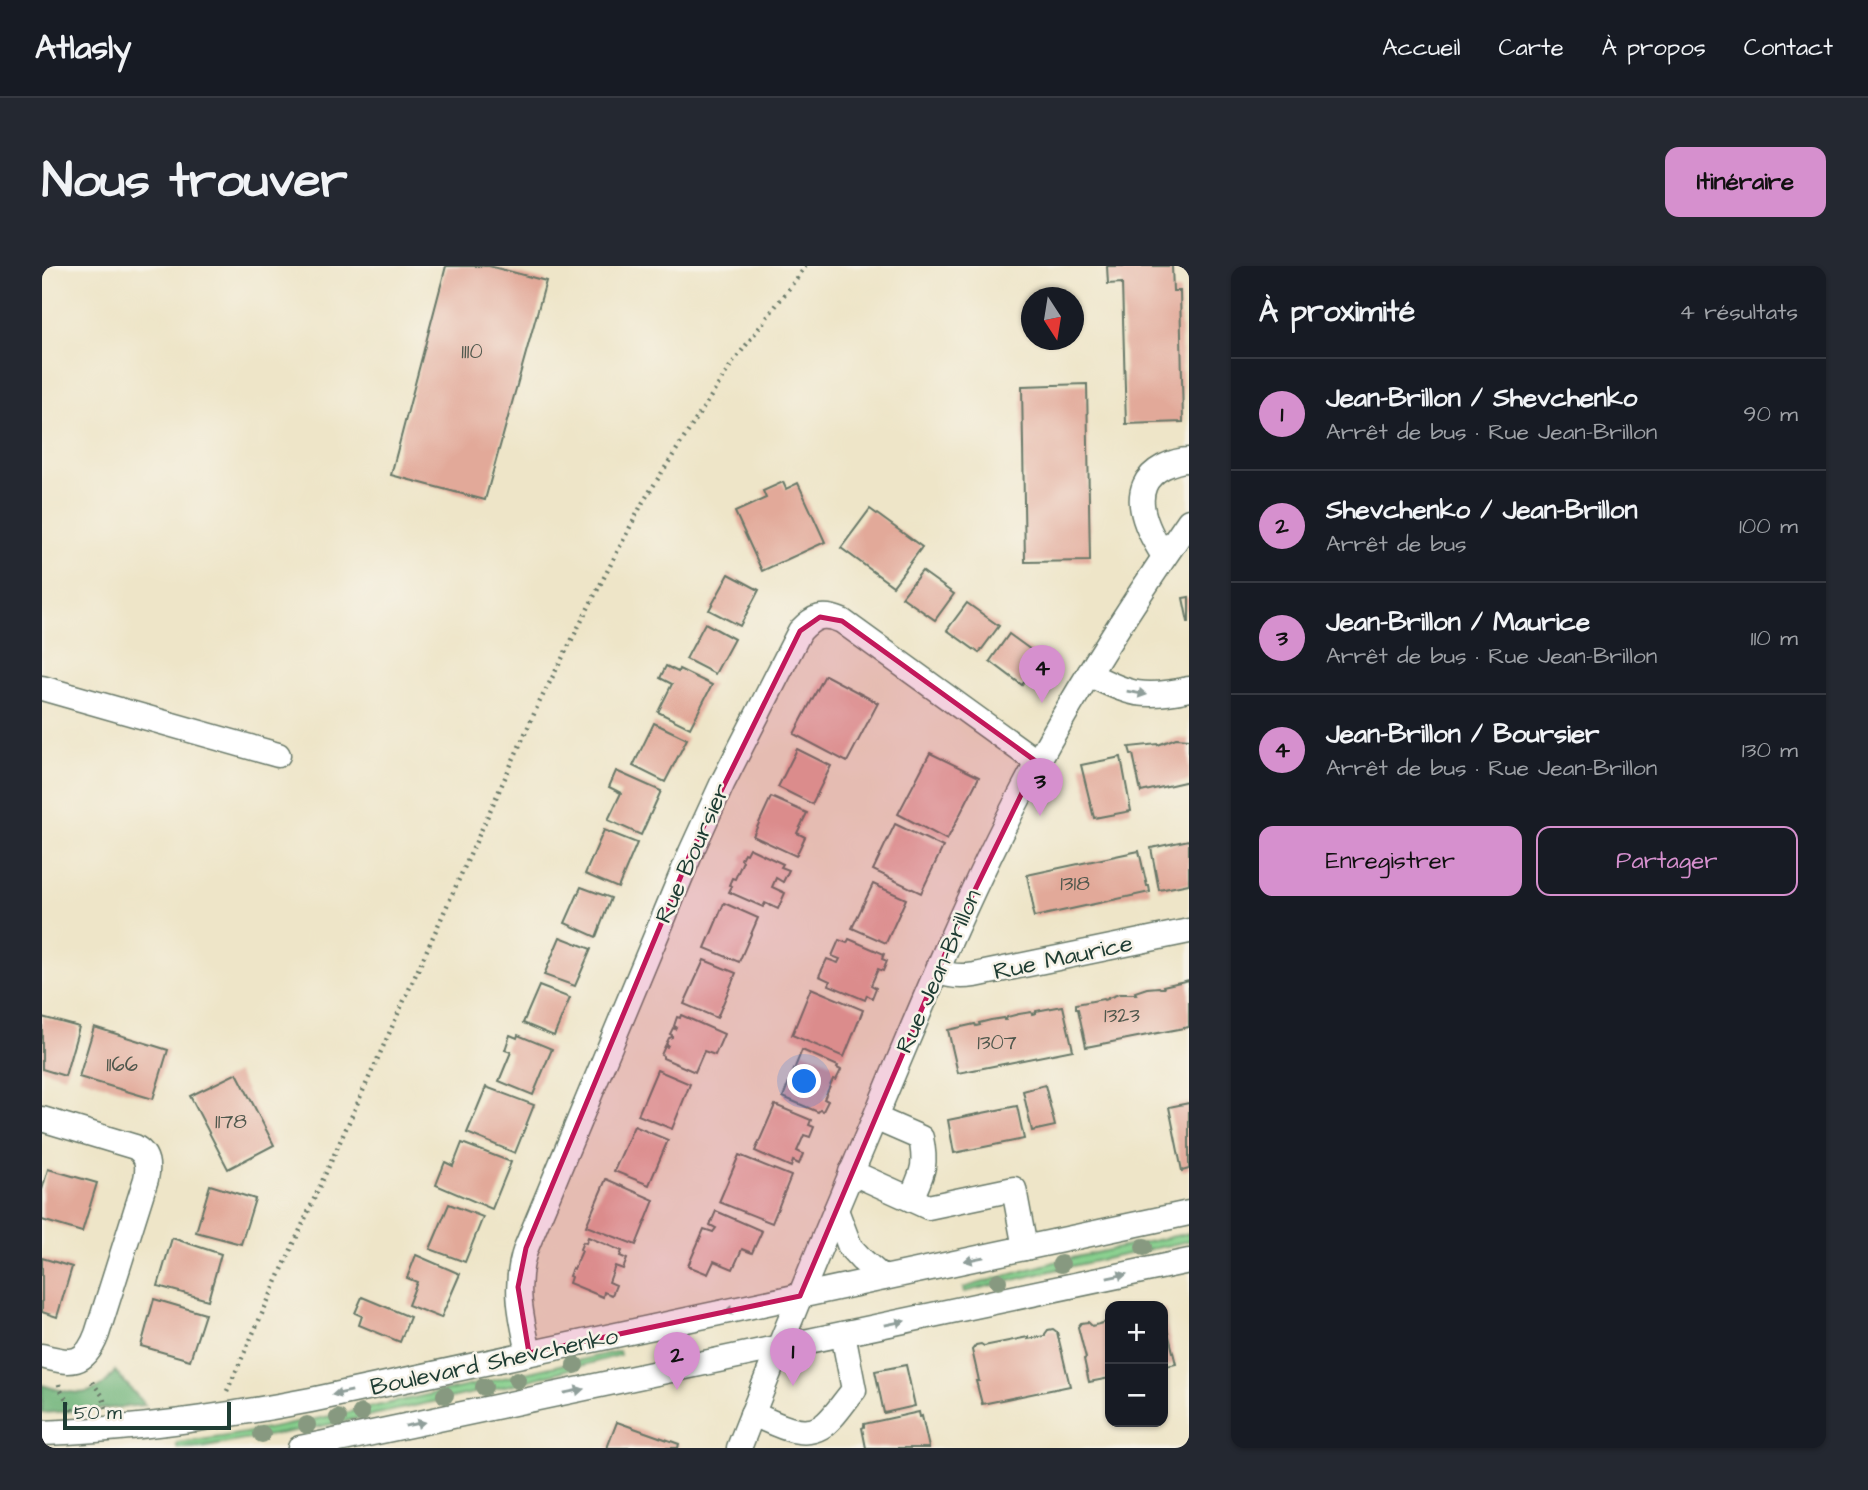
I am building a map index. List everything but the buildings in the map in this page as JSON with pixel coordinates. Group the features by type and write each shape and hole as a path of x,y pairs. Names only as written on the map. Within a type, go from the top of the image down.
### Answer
{"street":[{"path":"1164,556 1145,522 1141,498 1145,482 1153,472 1167,464 1189,460"},
{"name":"Rue Jean-Brillon","path":"739,1448 835,1210 976,884 1038,762 1089,674 1189,521"},
{"name":"Rue Boursier","path":"529,1353 520,1309 519,1278 522,1258 531,1234 691,852 723,782 800,631 809,622 820,617 842,621 1038,762"},
{"path":"1089,674 1114,688 1130,693 1149,695 1189,689"},
{"path":"42,688 278,755"},
{"name":"Rue Maurice","path":"938,971 954,976 975,975 1189,931"},
{"path":"875,1118 921,1138 923,1171 911,1199"},
{"path":"42,1119 135,1147 144,1155 148,1167 90,1350 81,1358 69,1362 42,1356"},
{"path":"851,1172 928,1207 1014,1189 1025,1248"},
{"path":"835,1210 850,1247 883,1278"},
{"name":"Boulevard Shevchenko","path":"42,1433 188,1421 264,1409 1189,1213"},
{"name":"Boulevard Shevchenko","path":"300,1448 684,1370 1189,1261"},
{"path":"752,1414 800,1432 814,1430 824,1424 854,1390 843,1334"}],"path":[{"path":"225,1395 538,705 643,502 731,365 806,266"},
{"path":"92,1382 102,1395 114,1429"},
{"path":"59,1384 74,1411"}],"highlighted area":[{"path":"820,617 842,621 1037,762 954,933 800,1296 529,1353 518,1287 526,1248 691,852 800,631"}],"green space":[{"path":"1189,1233 1189,1241 964,1292 963,1288 1058,1261"},
{"path":"619,1351 620,1355 515,1384 322,1426 205,1447 177,1448 177,1443 304,1422"},
{"path":"115,1371 145,1405 42,1413 42,1385 82,1393 100,1387"}],"place":[{"name":"Jean-Brillon / Boursier","path":"1042,703"},
{"name":"Jean-Brillon / Maurice","path":"1040,816"},
{"name":"Jean-Brillon / Shevchenko","path":"793,1386"},
{"name":"Shevchenko / Jean-Brillon","path":"677,1390"}]}
